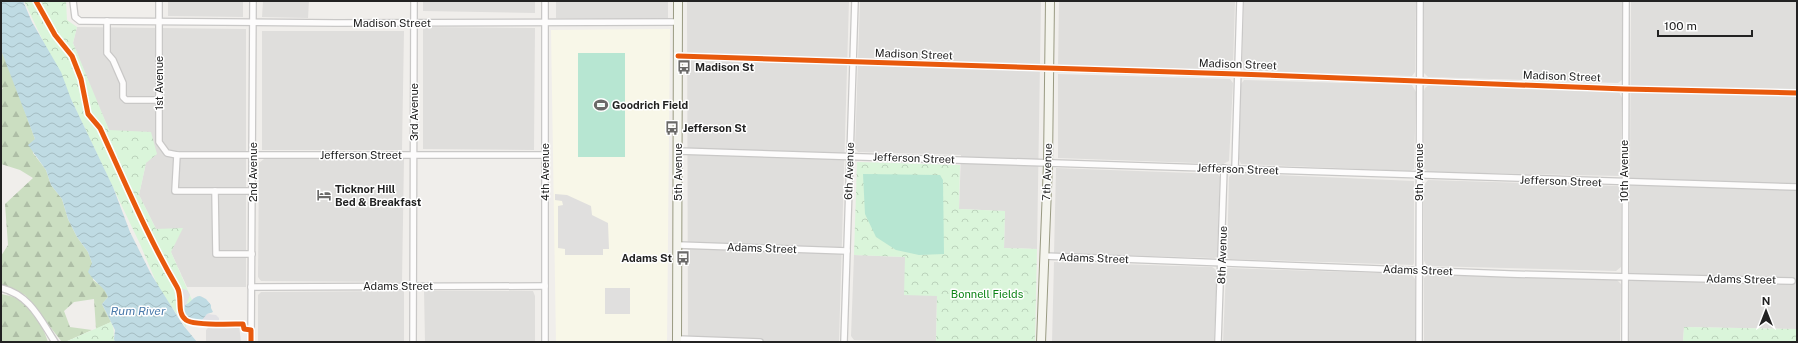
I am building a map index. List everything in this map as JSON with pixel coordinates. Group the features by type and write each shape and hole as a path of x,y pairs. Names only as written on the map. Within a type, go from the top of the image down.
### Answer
{"street":[{"name":"Madison Street","path":"73,1 75,17 80,21 414,23 678,22"},
{"name":"1st Avenue","path":"159,1 159,142 167,153 177,155"},
{"name":"2nd Avenue","path":"251,342 253,1"},
{"name":"3rd Avenue","path":"413,342 414,1"},
{"name":"4th Avenue","path":"545,1 545,342"},
{"name":"5th Avenue","path":"677,340 678,1"},
{"name":"6th Avenue","path":"844,342 855,1"},
{"name":"7th Avenue","path":"1041,342 1048,163 1050,1"},
{"path":"1235,168 1240,1"},
{"name":"9th Avenue","path":"1419,342 1420,1"},
{"name":"10th Avenue","path":"1625,342 1624,183 1626,1"},
{"path":"107,21 107,53 113,60 123,83 123,97 126,100 159,100"},
{"name":"Madison Street","path":"678,56 1237,74 1625,89 1797,93"},
{"name":"Jefferson Street","path":"678,151 1235,168 1624,183 1797,187"},
{"path":"177,155 175,191 252,191"},
{"name":"Jefferson Street","path":"177,155 545,155"},
{"name":"8th Avenue","path":"1218,342 1222,263 1224,168"},
{"path":"215,191 216,254 252,254"},
{"name":"Adams Street","path":"678,245 847,251"},
{"name":"Adams Street","path":"1044,256 1624,277 1792,281"},
{"name":"Adams Street","path":"251,287 545,286"},
{"path":"1,288 14,292 30,304 55,342"},
{"path":"677,340 760,342"}],"shaded area":[{"path":"168,1 243,1 243,17 168,16"},
{"path":"263,1 309,1 308,18 262,17"},
{"path":"423,1 535,1 535,13 423,11"},
{"path":"556,1 668,1 668,19 556,18"},
{"path":"687,1 849,1 839,342 688,342"},
{"path":"860,1 1041,1 1037,249 1004,248 1005,211 959,209 961,155 858,152 855,148"},
{"path":"1059,1 1235,1 1233,67 1230,71 1058,65"},
{"path":"1244,1 1416,1 1415,72 1412,76 1245,71 1242,68"},
{"path":"1424,1 1622,1 1622,80 1618,83 1428,77 1424,73"},
{"path":"1631,1 1797,1 1797,329 1684,327 1683,342 1629,342"},
{"path":"77,27 246,29 246,287 187,287 171,252 156,229 139,195 146,163 109,130 92,91 73,43"},
{"path":"423,27 535,28 534,150 423,149"},
{"path":"670,29 667,342 556,342 551,30"},
{"path":"262,31 404,31 402,150 262,150"},
{"path":"1058,74 1230,79 1233,83 1229,161 1223,164 1058,158"},
{"path":"1244,80 1412,85 1416,92 1414,169 1410,171 1241,164 1239,159 1241,84"},
{"path":"1429,85 1619,92 1622,98 1620,176 1428,172 1424,168 1424,91"},
{"path":"264,159 404,159 402,282 261,281 258,277 259,163"},
{"path":"1056,168 1218,174 1220,177 1217,257 1054,253"},
{"path":"1233,173 1414,181 1413,265 1230,259 1227,257 1229,177"},
{"path":"1428,180 1618,186 1621,190 1621,267 1616,271 1427,266 1424,261 1424,185"},
{"path":"555,194 567,195 591,206 592,215 608,223 609,249 603,249 603,255 565,255 565,249 558,248 558,206 563,205 562,201 555,200"},
{"path":"854,255 905,257 937,296 936,342 854,340 851,336"},
{"path":"1054,262 1212,267 1217,272 1214,342 1052,342"},
{"path":"1228,268 1411,274 1415,279 1415,342 1223,342 1226,271"},
{"path":"1428,274 1617,280 1621,284 1620,342 1424,342 1424,278"},
{"path":"605,288 630,288 630,314 605,314"},
{"path":"183,289 187,290 190,295 184,310 203,317 207,314 216,315 219,318 219,325 211,325 209,328 203,325 193,325 183,321 177,310 178,299 176,293"},
{"path":"404,291 404,342 258,342 258,295 261,292"},
{"path":"424,291 533,291 535,296 535,342 425,342"},
{"path":"211,325 239,325 241,342 206,342 206,330"}],"green space":[{"path":"24,1 66,1 67,20 77,27 73,43 109,130 151,132 157,154 146,163 139,195 156,229 183,228 171,252 192,300 188,309 186,327 159,289 140,244"},
{"path":"1,51 6,60 35,139 33,153 46,170 51,185 62,199 68,219 77,237 88,252 92,263 93,280 105,289 108,297 102,304 111,322 96,329 94,299 74,302 64,311 70,327 92,330 65,342 62,342 25,295 1,285 1,256 8,245 5,204 33,178 20,170 1,164 1,91 3,88 1,88"},
{"name":"Goodrich Field","path":"578,53 625,53 625,157 578,157"},
{"name":"Bonnell Fields","path":"857,162 960,165 959,209 1005,211 1004,248 1037,249 1035,342 936,342 937,296 904,295 905,257 854,255"},
{"path":"863,174 940,175 943,180 944,254 919,255 896,250 876,237 865,214"},
{"path":"1,294 19,299 28,305 40,322 48,342 1,342"},
{"path":"111,322 115,342 65,342"},
{"path":"1684,327 1797,329 1797,342 1683,342"}],"water":[{"name":"Rum River","path":"1,1 23,1 32,22 61,72 71,99 113,187 130,232 151,274 183,325 197,342 115,342 115,330 102,304 108,297 104,290 88,272 92,263 88,252 77,237 68,219 62,199 51,185 46,170 28,145 35,139 1,50"},
{"path":"200,296 206,299 211,305 213,312 207,314 202,320 194,321 186,316 184,309 185,305 196,297"}],"cycle path":[{"path":"36,1 55,35 72,56 81,79 88,114 100,128 146,229 179,291 180,309 183,317 190,322 197,323 243,324 244,329 251,330 251,342"},
{"path":"678,56 1237,74 1625,89 1797,93"}],"place":[{"name":"Madison St","path":"684,67"},
{"name":"Goodrich Field","path":"601,105"},
{"name":"Jefferson St","path":"672,128"},
{"name":"Ticknor Hill Bed & Breakfast","path":"324,195"},
{"name":"Adams St","path":"683,258"}]}
